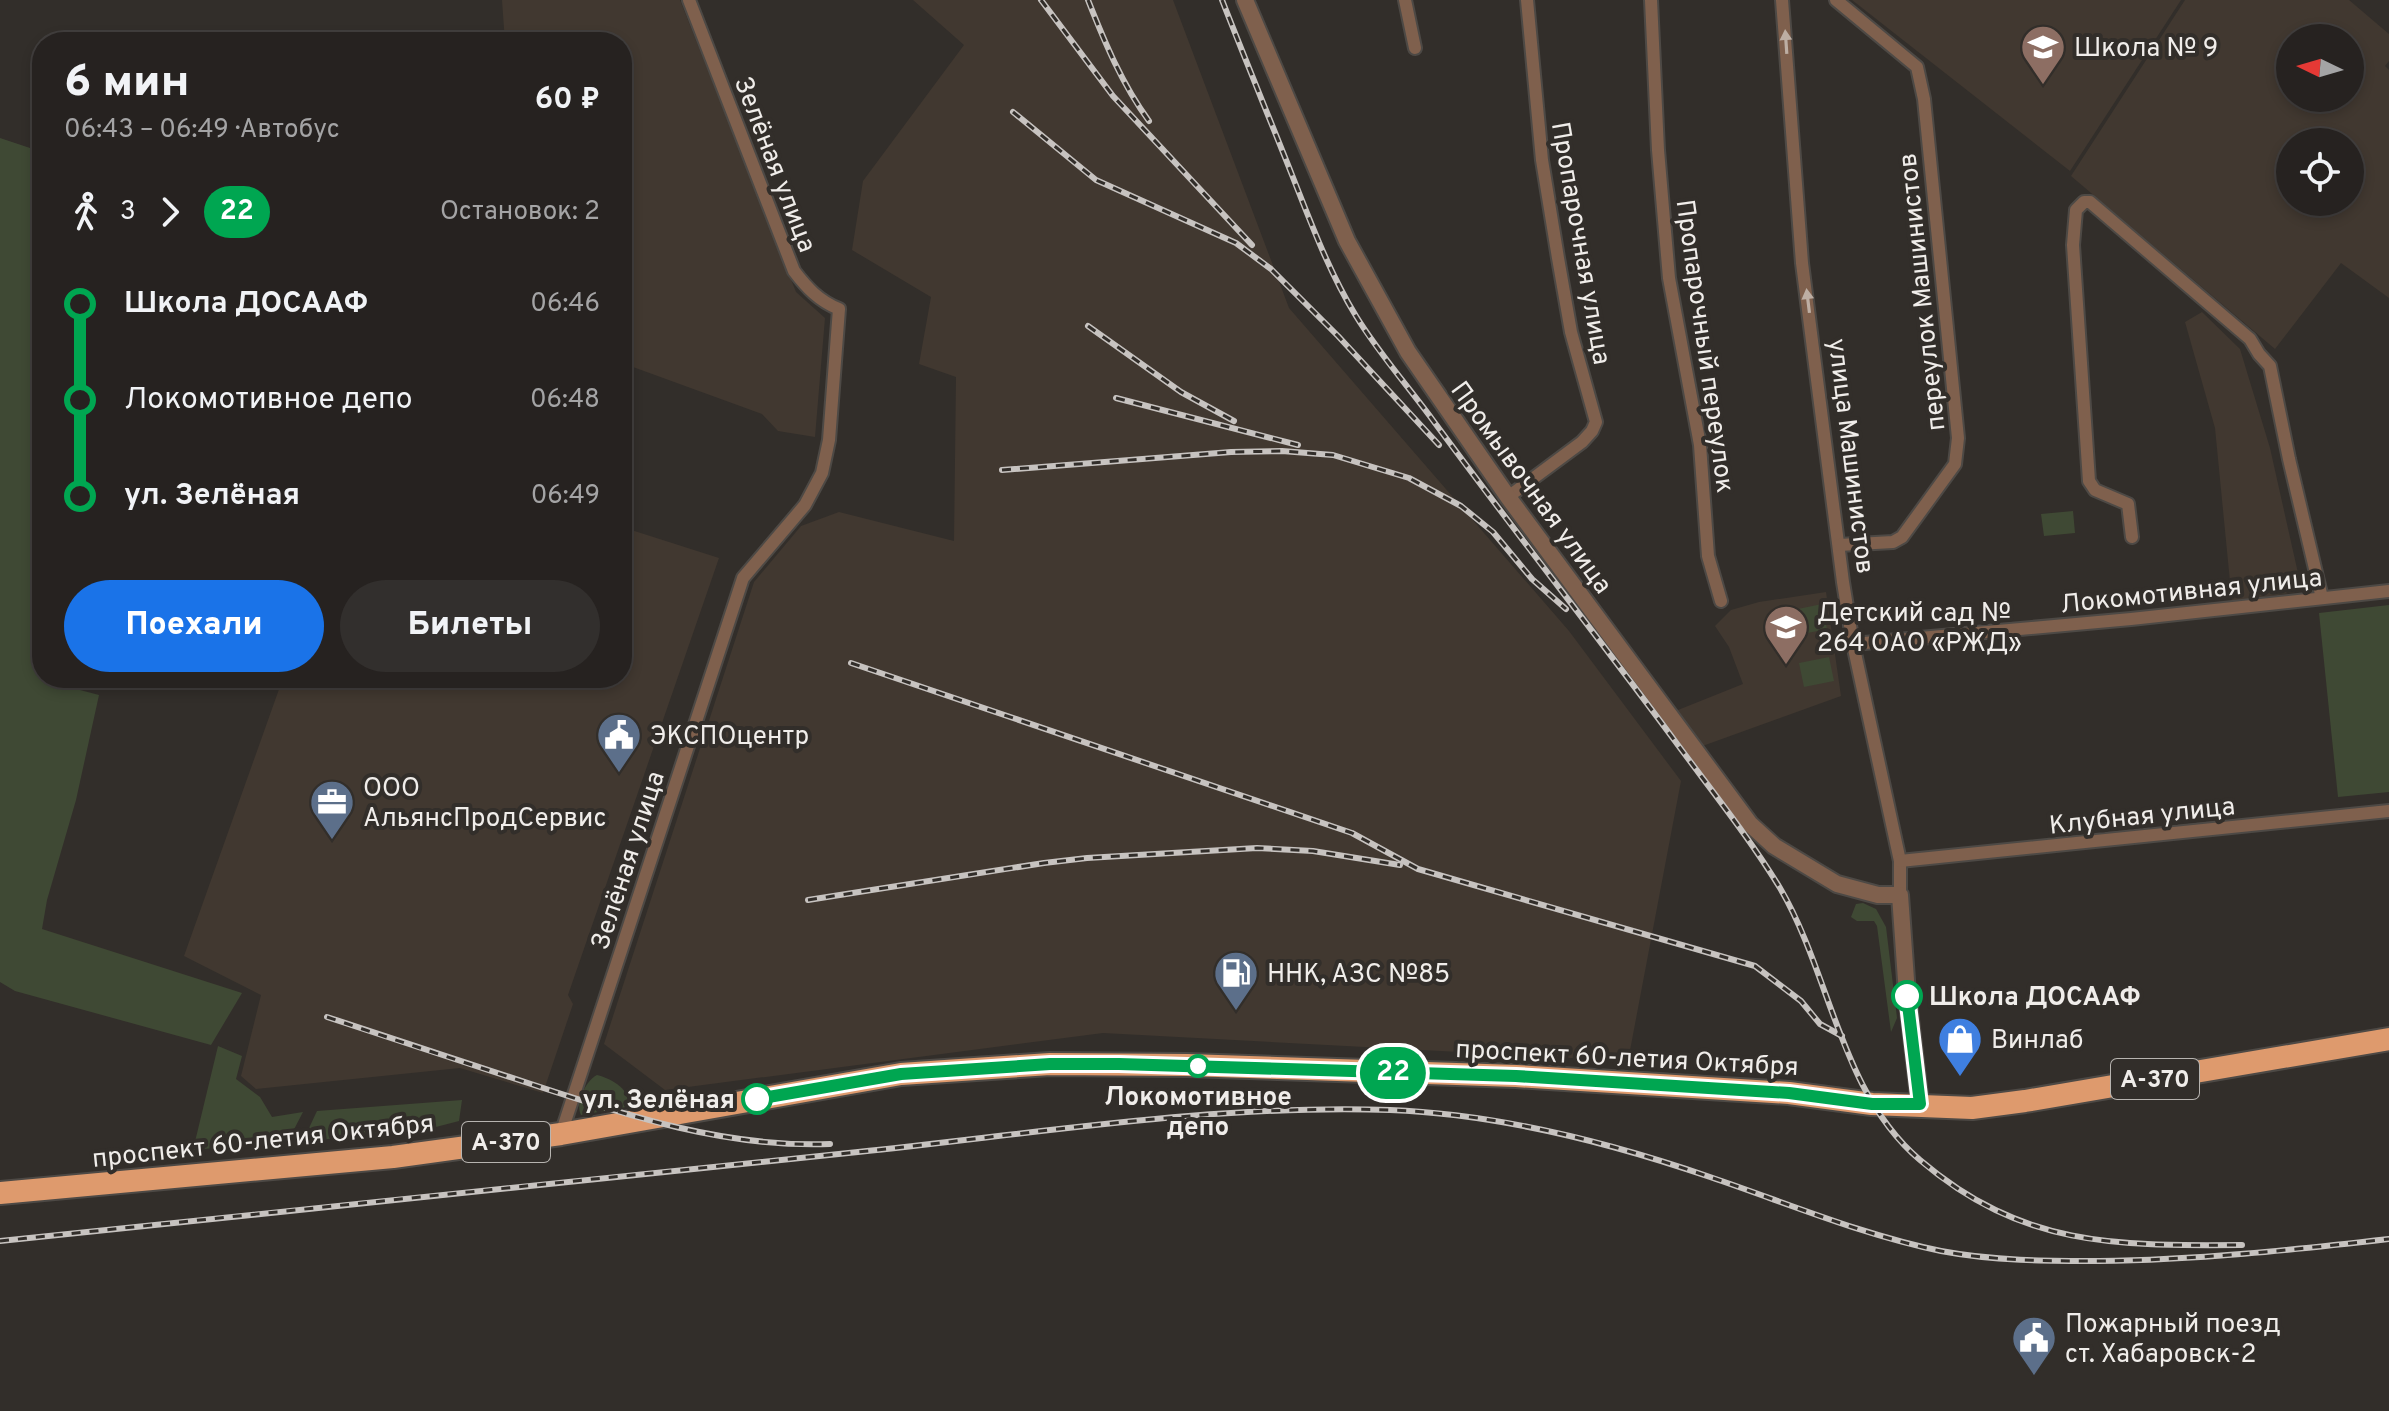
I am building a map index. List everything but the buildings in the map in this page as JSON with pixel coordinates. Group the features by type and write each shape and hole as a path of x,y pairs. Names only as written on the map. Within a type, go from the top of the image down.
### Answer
{"highway":[{"name":"проспект 60-летия Октября","path":"0,1193 393,1157 561,1134 901,1074 1050,1064 1187,1065 1516,1076 1789,1093 1872,1104 1972,1108 2389,1039"}],"street":[{"name":"Зелёная улица","path":"561,1134 743,578 805,505 822,473 829,440 839,309 826,304 806,287 794,271 689,0"},
{"name":"Промывочная улица","path":"1245,0 1366,280 1430,387 1508,497 1750,824 1774,846 1837,884 1878,895 1900,895"},
{"path":"1405,0 1415,48"},
{"name":"Пропарочная улица","path":"1508,497 1582,442 1596,422 1571,332 1558,258 1542,160 1527,0"},
{"name":"Пропарочный переулок","path":"1651,0 1658,150 1669,278 1700,445 1708,556 1721,601"},
{"name":"улица Машинистов","path":"1782,0 1802,263 1853,644 1900,861 1907,994 1920,1104"},
{"name":"переулок Машинистов","path":"1836,0 1917,67 1924,99 1958,438 1955,464 1902,537 1893,542 1839,545"},
{"path":"2132,537 2128,504 2095,490 2089,481 2073,245 2076,210 2081,203 2090,202 2250,339 2270,366 2322,598"},
{"name":"Локомотивная улица","path":"1853,644 2131,619 2389,591"},
{"name":"Клубная улица","path":"1900,861 2389,811"}],"shaded area":[{"path":"502,0 680,0 796,292 825,318 815,437 778,431 762,414 632,367 632,32 504,32"},
{"path":"913,0 1173,0 1289,308 1569,631 1681,781 1628,1061 1103,1033 665,1090 604,1044 754,582 801,526 839,512 954,541 956,377 919,364 931,297 852,250 863,181 964,45"},
{"name":"Школа № 9","path":"1852,0 2181,0 2070,171"},
{"path":"2185,0 2349,0 2389,34 2389,61 2385,66 2389,70 2389,298 2341,263 2275,349 2071,176"},
{"path":"2202,312 2240,349 2270,448 2302,591 2232,602 2215,428 2185,322"},
{"path":"632,530 719,558 568,995 573,1004 543,1093 460,1068 256,1089 241,1076 261,995 184,956 279,688 632,688"},
{"name":"Детский сад № 264 ОАО «РЖД»","path":"1826,592 1841,696 1697,748 1673,712 1743,684 1729,647 1715,626 1731,610 1759,602"}],"green space":[{"path":"0,138 32,149 32,688 80,688 99,695 76,800 47,900 42,929 242,993 211,1045 15,991 0,982"},
{"path":"2073,511 2075,533 2044,536 2041,514"},
{"path":"1822,604 1827,629 1798,635 1793,610"},
{"path":"2389,605 2389,792 2338,797 2319,613"},
{"path":"1829,657 1834,681 1804,687 1799,663"},
{"path":"1863,903 1876,909 1886,927 1897,1018 1891,1032 1877,926 1874,921 1857,921 1851,917 1856,904"},
{"path":"218,1046 242,1056 236,1079 260,1097 272,1117 303,1112 288,1141 193,1150"},
{"path":"597,1075 615,1082 624,1090 626,1107 581,1115 579,1105 582,1093"},
{"path":"462,1100 459,1121 432,1128 309,1141 309,1128 317,1111"}],"railway":[{"path":"1041,0 1113,96 1252,245"},
{"path":"1088,0 1122,78 1149,121"},
{"path":"1222,0 1321,247 1356,316 1768,869 1797,922 1854,1067 1893,1132 1920,1160 1958,1189 1996,1210 2033,1225 2072,1236 2112,1241 2242,1245"},
{"path":"1013,112 1096,180 1236,243 1271,269 1439,445"},
{"path":"1088,326 1181,392 1234,421"},
{"path":"1116,398 1298,445"},
{"path":"1002,470 1231,452 1282,451 1333,455 1409,478 1461,506 1493,532 1532,579 1566,609"},
{"path":"851,663 1352,833 1418,869 1755,966 1801,1001 1820,1024 1842,1036"},
{"path":"808,900 1087,858 1257,848 1313,851 1400,865"},
{"path":"327,1017 567,1096 678,1128 753,1141 830,1144"},
{"path":"0,1241 1124,1122 1324,1109 1390,1110 1472,1117 1593,1141 1671,1164 1882,1236 1941,1251 1981,1257 2059,1261 2172,1259 2389,1239"}],"bus line":[{"name":"22","path":"757,1099 901,1074 1050,1064 1119,1064 1516,1076 1789,1093 1872,1104 1920,1104 1907,996"}],"place":[{"name":"Школа № 9","path":"2043,86"},
{"name":"Детский сад № 264 ОАО «РЖД»","path":"1786,666"},
{"name":"ЭКСПОцентр","path":"619,774"},
{"name":"ООО АльянсПродСервис","path":"332,841"},
{"name":"Школа ДОСААФ","path":"1907,996"},
{"name":"ННК, АЗС №85","path":"1236,1012"},
{"name":"Локомотивное депо","path":"1198,1066"},
{"name":"Винлаб","path":"1960,1078"},
{"name":"ул. Зелёная","path":"757,1099"},
{"name":"Пожарный поезд ст. Хабаровск-2","path":"2034,1377"}]}
